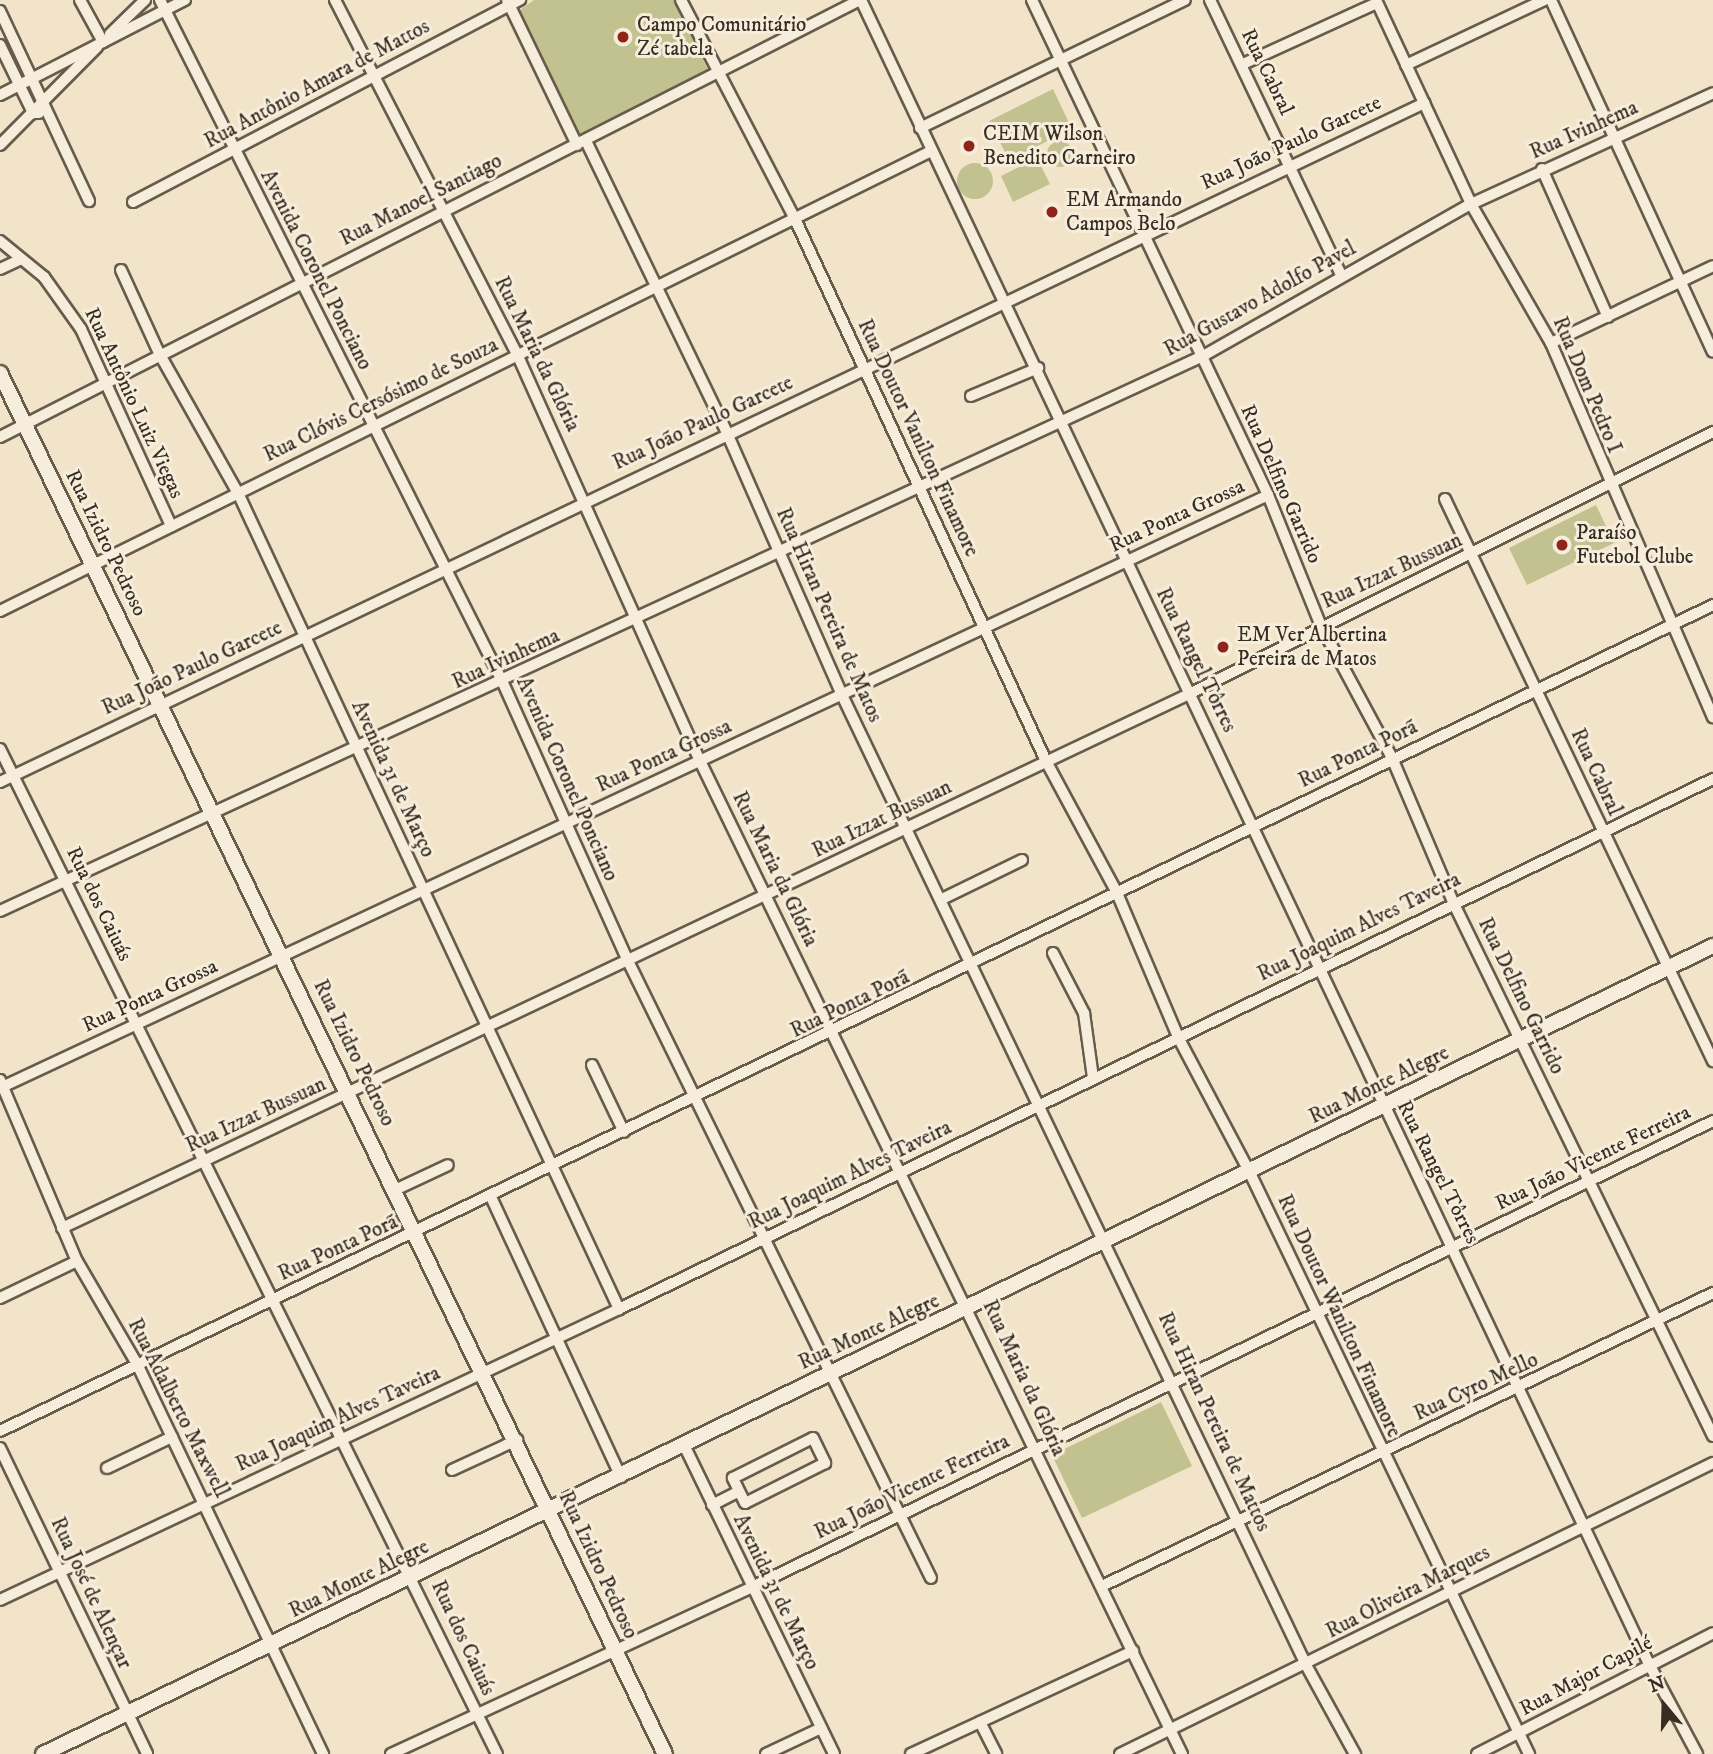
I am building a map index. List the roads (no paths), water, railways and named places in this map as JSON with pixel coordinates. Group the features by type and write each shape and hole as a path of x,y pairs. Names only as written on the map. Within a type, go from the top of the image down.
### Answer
{"street":[{"path":"80,0 103,42"},
{"path":"0,145 40,110 145,0"},
{"name":"Avenida Coronel Ponciano","path":"160,0 299,284 373,423 444,570 503,683 629,963 697,1097 827,1375 931,1578"},
{"path":"0,95 185,0"},
{"name":"Rua Maria da Glória","path":"335,0 517,354 585,499 700,761 970,1308 1182,1754"},
{"name":"Rua Antônio Amara de Mattos","path":"133,202 508,3 520,0"},
{"name":"Rua Doutor Vanilton Finamore","path":"681,0 794,219 866,369 1046,761 1117,893"},
{"name":"Rua Manoel Santiago","path":"0,437 443,208 582,143 861,0"},
{"name":"Rua Rangel Tôrres","path":"861,0 1255,826 1382,1105 1455,1248 1586,1524 1648,1664 1697,1754"},
{"name":"Rua Delfino Garrido","path":"1032,0 1268,495 1321,626 1391,758 1454,902 1654,1321 1713,1436"},
{"path":"920,128 1185,0"},
{"name":"Rua Cabral","path":"1210,0 1243,64 1341,275"},
{"path":"1406,65 1544,0"},
{"path":"1551,0 1679,284 1713,352"},
{"path":"1243,64 1376,1"},
{"name":"Rua Dom Pedro I","path":"1376,1 1471,204 1551,342 1608,483 1713,717"},
{"name":"Rua Hiran Pereira de Matos","path":"508,3 582,143 727,433 841,693 1041,1104"},
{"path":"0,11 32,78 40,110"},
{"path":"0,45 19,85 40,110 89,201"},
{"name":"Rua Ivinhema","path":"1471,204 1542,169 1713,93"},
{"name":"Rua João Paulo Garcete","path":"0,782 160,703 444,570 585,499 866,369 1143,234 1424,103"},
{"name":"Rua Clóvis Cersósimo de Souza","path":"0,611 373,423 931,151"},
{"path":"1542,169 1608,317"},
{"name":"Rua Gustavo Adolfo Pavel","path":"1064,421 1203,356 1341,275 1471,204"},
{"name":"Rua Antônio Luiz Viegas","path":"0,241 60,296 106,380 171,526"},
{"path":"0,269 21,259"},
{"path":"1551,342 1713,266"},
{"name":"Avenida 31 de Março","path":"121,270 159,353 238,493 488,1028 556,1166 619,1309"},
{"path":"971,396 1038,368"},
{"name":"Rua Izidro Pedroso","path":"0,373 485,1370 665,1754"},
{"name":"Rua Ivinhema","path":"0,911 213,812 503,683 1064,421"},
{"name":"Rua Izzat Bussuan","path":"62,1228 202,1160 629,963 1191,693 1321,626 1472,555 1608,483 1713,432"},
{"name":"Rua Ponta Grossa","path":"1,1085 283,956 1268,495"},
{"name":"Rua Cabral","path":"1445,499 1713,1061"},
{"name":"Rua Ponta Porã","path":"0,1431 834,1034 1391,758 1713,605"},
{"name":"Rua dos Caiuás","path":"0,750 67,880 269,1301 413,1576 496,1754"},
{"name":"Rua Joaquim Alves Taveira","path":"0,1600 619,1309 1602,829 1713,779"},
{"path":"942,899 1023,860"},
{"name":"Rua Doutor Wanilton Finamore","path":"1117,893 1178,1037 1250,1173 1448,1592 1529,1754"},
{"name":"Rua Monte Alegre","path":"43,1754 550,1513 827,1375 1250,1173 1382,1105 1713,946"},
{"path":"1053,953 1084,1013 1093,1078"},
{"path":"592,1065 624,1132"},
{"name":"Rua Adalberto Maxwell","path":"1,1085 77,1261 138,1366 324,1754"},
{"name":"Rua Hiran Pereira de Mattos","path":"1041,1104 1175,1380 1306,1665 1356,1754"},
{"name":"Rua João Vicente Ferreira","path":"391,1754 614,1647 754,1586 1035,1447 1455,1248 1713,1121"},
{"path":"397,1189 448,1165"},
{"path":"491,1197 621,1478"},
{"path":"0,1298 77,1261"},
{"name":"Rua Cyro Mello","path":"1102,1586 1713,1293"},
{"path":"107,1468 172,1437"},
{"path":"813,1438 825,1463 745,1503 739,1491 733,1478 813,1438"},
{"path":"452,1471 517,1440"},
{"name":"Avenida 31 de Março","path":"685,1447 834,1754"},
{"name":"Rua José de Alençar","path":"0,1448 61,1570 147,1754"},
{"name":"Rua Oliveira Marques","path":"1120,1754 1713,1463"},
{"path":"712,1505 739,1491"},
{"name":"Rua Major Capilé","path":"1477,1754 1713,1633"},
{"path":"911,1754 1133,1651"},
{"path":"980,1722 996,1754"},
{"path":"766,1754 821,1728"}],"place":[{"name":"Campo Comunitário Zé tabela","path":"623,37"},
{"name":"CEIM Wilson Benedito Carneiro","path":"969,146"},
{"name":"EM Armando Campos Belo","path":"1052,212"},
{"name":"Paraíso Futebol Clube","path":"1562,545"},
{"name":"EM Ver Albertina Pereira de Matos","path":"1223,647"}]}
